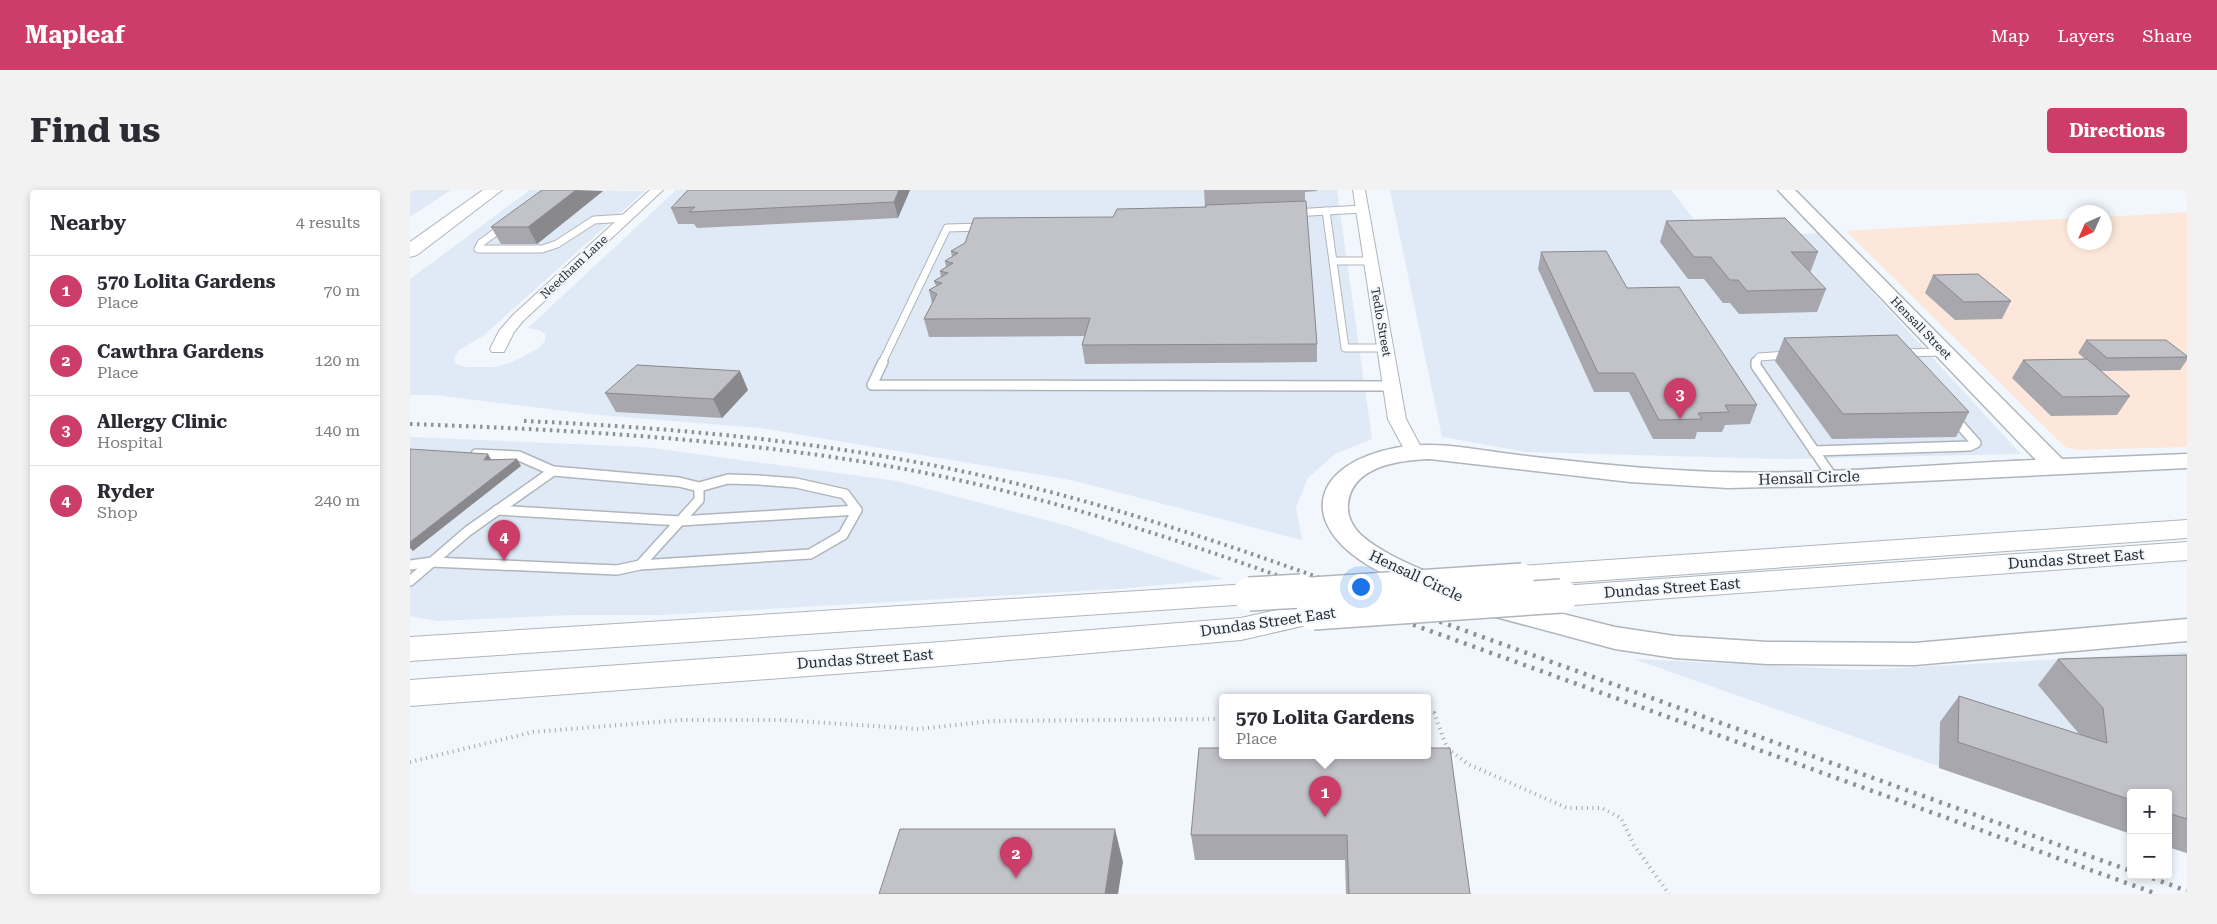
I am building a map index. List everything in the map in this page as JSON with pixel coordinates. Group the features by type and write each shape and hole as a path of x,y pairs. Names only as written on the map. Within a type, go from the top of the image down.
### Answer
{"main road":[{"path":"410,231 430,217 486,190"},
{"path":"410,251 494,190"},
{"name":"Dundas Street East","path":"410,649 763,624 1522,576 2187,529"},
{"name":"Dundas Street East","path":"410,692 931,655 1241,629 1313,613 2187,551"},
{"path":"410,702 523,691 553,682"}],"street":[{"name":"Needham Lane","path":"498,349 507,331 518,318 657,190"},
{"name":"Tedlo Street","path":"1359,190 1397,419 1414,451"},
{"name":"Hensall Street","path":"1786,190 2055,465"},
{"name":"Hensall Circle","path":"2187,461 2055,465 1833,478 1759,480 1697,479 1612,473 1414,451 1366,464 1349,476 1338,490 1334,506 1334,515 1346,536 1357,546 1370,555 1459,598 1615,638 1675,647 1767,653 1915,654 2187,630"}],"lane":[{"path":"1286,213 1362,210"},
{"path":"1326,211 1345,348 1386,348"},
{"path":"511,221 481,243 478,249 542,248 557,244 594,220 627,218"},
{"path":"997,226 947,228 872,385 1392,386"},
{"path":"1333,261 1370,261"},
{"path":"1900,360 1894,353 1945,352"},
{"path":"1796,355 1759,357 1756,360 1756,366 1833,478"},
{"path":"1814,451 1970,446 1976,443 1945,408"},
{"path":"467,453 519,456 552,471 679,482 699,487 728,479 796,483 845,494 857,510"},
{"path":"410,581 468,531 552,471"},
{"path":"640,565 699,500 699,487"},
{"path":"497,510 680,520 857,510"},
{"path":"410,565 432,562 617,570 640,565 810,554 843,535 857,510"}],"path":[{"path":"1431,713 1434,713 1447,748 1468,764 1567,808 1602,808 1611,811 1621,818 1634,845 1669,894"},
{"path":"410,762 533,732 681,720 782,720 919,729 992,721 1219,719"}],"shaded area":[{"path":"410,190 451,190 410,217"},
{"path":"530,190 645,191 483,336 459,350 454,358 456,364 465,367 495,367 512,362 539,348 545,341 545,334 539,330 528,328 676,190 1337,190 1372,439 1335,454 1308,478 1296,507 1302,540 1071,480 760,428 598,415 434,395 410,395 410,279"},
{"path":"1390,190 1671,190 1709,239 1818,233 2021,454 1784,459 1526,452 1442,437"},
{"path":"2187,212 2187,447 2077,450 2065,447 1846,231 2067,218 2067,250 2112,250 2112,217"},
{"path":"410,437 644,447 897,481 1065,525 1223,579 1118,589 661,615 572,615 437,621 410,616"},
{"path":"2187,652 2187,854 2172,848 2172,789 2127,789 2127,833 1634,659 1863,670"}],"building":[{"path":"542,190 576,190 528,227 491,227"},
{"path":"688,190 899,190 894,202 689,212 695,207 671,208"},
{"path":"1306,201 1317,344 1082,345 1090,318 924,319 937,294 929,290 942,283 934,281 948,273 940,271 953,263 945,261 958,253 951,251 965,243 974,218 1113,217 1117,209 1206,207 1206,205"},
{"path":"1785,218 1818,252 1791,252 1826,289 1747,291 1738,280 1730,280 1711,257 1694,257 1666,221"},
{"path":"1606,251 1627,288 1679,287 1757,405 1725,405 1729,412 1698,413 1702,419 1659,420 1634,373 1598,373 1541,252"},
{"path":"1978,274 2011,301 1964,302 1933,275"},
{"path":"1897,335 1969,412 1843,414 1784,338"},
{"path":"2086,340 2166,340 2187,357 2107,358"},
{"path":"2087,359 2130,396 2063,397 2023,360"},
{"path":"637,365 740,371 713,399 605,393"},
{"path":"410,449 488,454 484,460 517,459 410,542"},
{"path":"2187,655 2187,819 2172,814 2172,789 2127,789 2127,799 1958,742 1959,696 2107,743 2103,708 2058,659"},
{"path":"1199,748 1219,748 1219,759 1431,759 1431,748 1450,748 1470,894 1349,894 1347,835 1191,835"},
{"path":"900,829 1115,829 1105,894 879,894"}],"railway":[{"path":"524,421 643,428 762,439 939,466 1089,502 1225,545 1359,592"},
{"path":"410,424 534,429 720,443 782,450 905,469 1012,493 1117,522 1220,555 1323,592"},
{"path":"1320,591 2157,894"},
{"path":"1355,591 2127,870"},
{"path":"2155,879 2187,891"}],"place":[{"name":"Allergy Clinic","path":"1680,419"},
{"name":"Ryder","path":"504,561"},
{"name":"570 Lolita Gardens","path":"1325,817"},
{"name":"Cawthra Gardens","path":"1016,878"}]}
